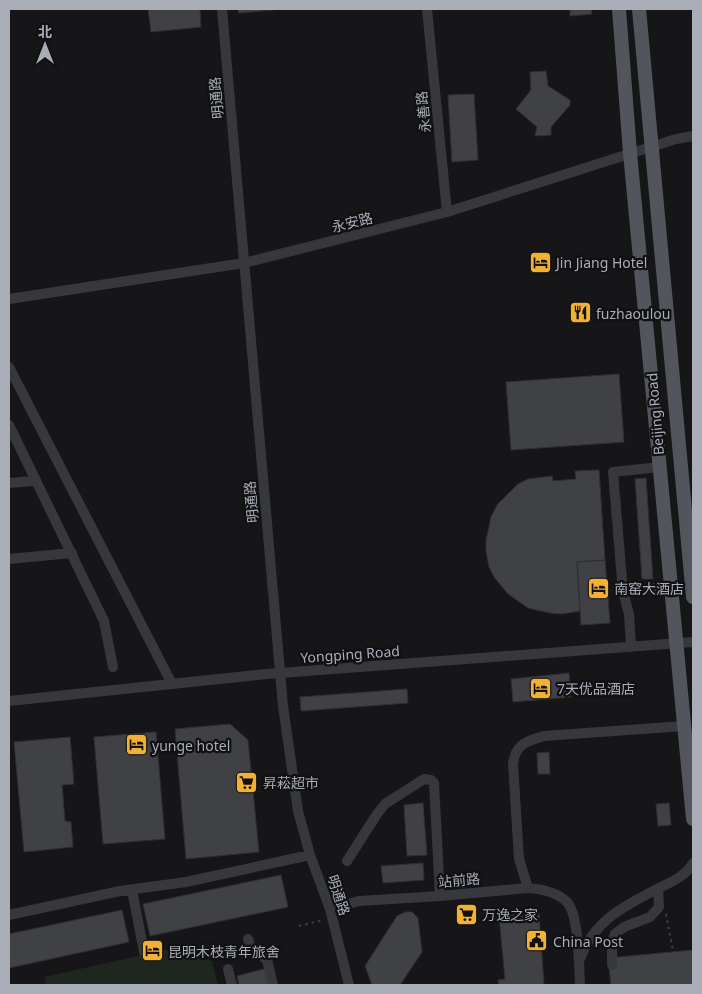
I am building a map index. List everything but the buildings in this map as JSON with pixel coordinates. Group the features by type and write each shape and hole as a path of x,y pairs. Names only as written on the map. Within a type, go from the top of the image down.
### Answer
{"main road":[{"name":"Beijing Road","path":"618,9 693,819"},
{"name":"Beijing Road","path":"639,9 650,146 693,597"}],"street":[{"name":"明通路","path":"222,9 283,706 298,811 310,855 332,913 349,985"},
{"name":"永善路","path":"427,9 447,212"},
{"name":"永安路","path":"9,299 244,263 447,212 650,146 693,136"},
{"path":"9,367 172,684"},
{"path":"9,425 104,621 114,667"},
{"path":"631,647 629,614 623,592 613,472 660,467"},
{"path":"9,483 36,479"},
{"path":"9,558 72,553"},
{"path":"623,592 672,586"},
{"name":"Yongping Road","path":"9,701 280,674 693,642"},
{"path":"528,888 519,859 513,764 514,755 520,746 529,740 544,736 684,726"},
{"path":"347,861 385,804 424,779 431,780 434,783 440,896"},
{"path":"9,915 132,890 186,882 310,855"},
{"path":"580,985 578,963 584,946 605,920 621,908 688,872 693,863"},
{"name":"站前路","path":"332,913 359,901 540,888 555,894 568,903 575,922 578,963"},
{"path":"612,965 612,942 615,934 624,927 650,917 659,907 658,889"},
{"path":"132,890 144,952"},
{"path":"248,939 251,947 267,960 273,985"},
{"path":"228,969 232,985"}],"path":[{"path":"665,908 673,952"},
{"path":"299,926 332,913"}],"shaded area":[{"path":"165,950 212,961 218,985 46,985 44,977"}],"place":[{"name":"Jin Jiang Hotel","path":"540,262"},
{"name":"fuzhaoulou","path":"580,313"},
{"name":"南窑大酒店","path":"598,588"},
{"name":"7天优品酒店","path":"541,688"},
{"name":"yunge hotel","path":"136,745"},
{"name":"昇菘超市","path":"247,782"},
{"name":"万逸之家","path":"466,914"},
{"name":"China Post","path":"537,941"},
{"name":"昆明木枝青年旅舍","path":"152,951"}]}
